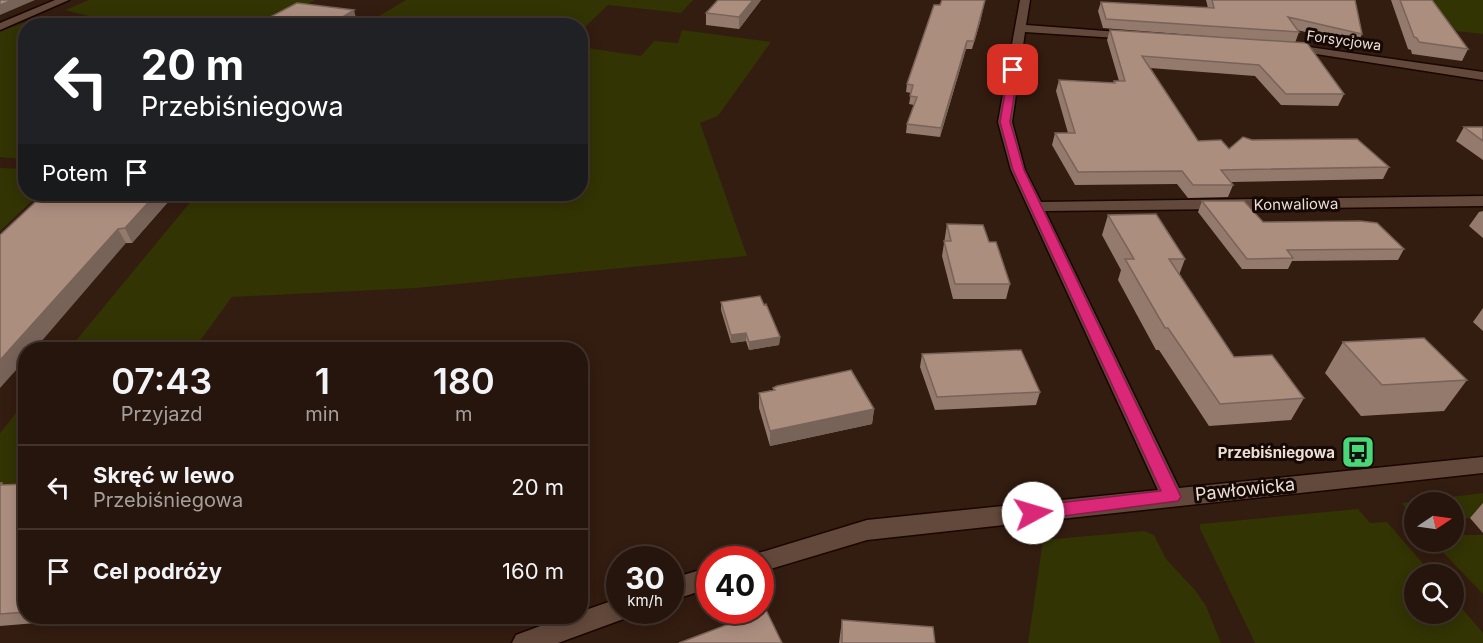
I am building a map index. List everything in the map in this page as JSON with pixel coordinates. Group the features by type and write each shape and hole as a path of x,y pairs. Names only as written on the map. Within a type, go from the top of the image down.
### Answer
{"street":[{"path":"21,18 64,0"},
{"path":"1025,0 1005,122 1018,170 1172,497"},
{"path":"0,27 18,19"},
{"path":"1020,28 1147,37"},
{"name":"Forsycjowa","path":"1275,46 1483,76"},
{"name":"Konwaliowa","path":"1036,207 1483,201"},
{"name":"Pawłowicka","path":"774,558 867,530 1483,465"},
{"path":"588,620 606,614"},
{"path":"525,643 578,624"}],"shaded area":[{"path":"89,0 315,0 282,18 96,18 65,10"},
{"path":"406,0 693,0 681,13 608,5 588,24 588,18 376,18"},
{"path":"1432,0 1483,0 1483,34 1456,31"},
{"path":"18,25 18,158 0,157 0,31"},
{"path":"682,30 771,42 718,116 700,123 747,256 416,288 232,297 199,342 75,342 191,201 588,201 588,48 641,56 654,41 678,43"},
{"path":"0,168 18,169 18,201 32,201 0,231"},
{"path":"18,411 18,487 0,488 0,433"},
{"path":"1483,493 1483,517 1464,518 1464,495"},
{"path":"1358,509 1370,523 1387,522 1404,542 1404,552 1413,552 1423,564 1404,564 1404,624 1464,624 1464,611 1483,633 1483,643 1255,643 1200,529 1200,524"},
{"path":"1144,531 1154,535 1166,559 1195,590 1206,606 1221,643 1028,643 1043,540"},
{"path":"1464,535 1483,535 1483,594 1464,574 1464,564 1454,564 1443,552 1464,552"}],"building":[{"path":"0,0 12,0 0,5"},
{"path":"718,0 753,0 739,17 706,13"},
{"path":"942,0 985,0 974,41 967,41 941,128 907,124 917,97 910,96 913,85 907,84 934,5 940,5"},
{"path":"1212,0 1355,0 1362,34 1288,17 1299,32 1106,19 1101,2 1214,8"},
{"path":"1400,0 1432,0 1468,49 1419,42 1414,37"},
{"path":"297,3 354,10 341,18 268,18"},
{"path":"1110,30 1307,43 1344,94 1286,94 1259,65 1142,56 1198,141 1221,140 1229,149 1243,137 1252,140 1357,139 1389,167 1221,170 1233,185 1193,185 1182,171 1078,172 1055,133 1075,133 1059,80 1115,83 1114,81 1125,81"},
{"path":"1464,127 1483,127 1483,141"},
{"path":"36,201 150,201 125,228 118,229 0,360 0,235"},
{"path":"1202,201 1244,201 1263,222 1360,221 1377,223 1404,249 1287,250 1293,258 1247,259"},
{"path":"1156,214 1185,259 1169,259 1234,357 1272,355 1304,398 1220,404 1168,328 1165,328 1125,259 1134,259 1108,215"},
{"path":"947,224 983,225 989,242 996,242 1010,284 955,284 944,241 951,241"},
{"path":"760,296 764,305 766,304 780,337 749,342 746,333 731,335 721,302"},
{"path":"1424,338 1467,380 1382,385 1343,342"},
{"path":"1021,350 1040,392 937,397 922,354"},
{"path":"851,370 874,409 770,431 759,393 775,390 773,388 777,386"},
{"path":"0,483 2,483 1,485 18,484 18,613 0,614"},
{"path":"842,620 933,627 935,643 842,643"},
{"path":"729,624 773,624 782,643 679,643"}],"place":[{"name":"Przebiśniegowa","path":"1358,452"}],"route":[{"path":"1013,70 1005,122 1018,170 1172,497 1033,513"}]}
